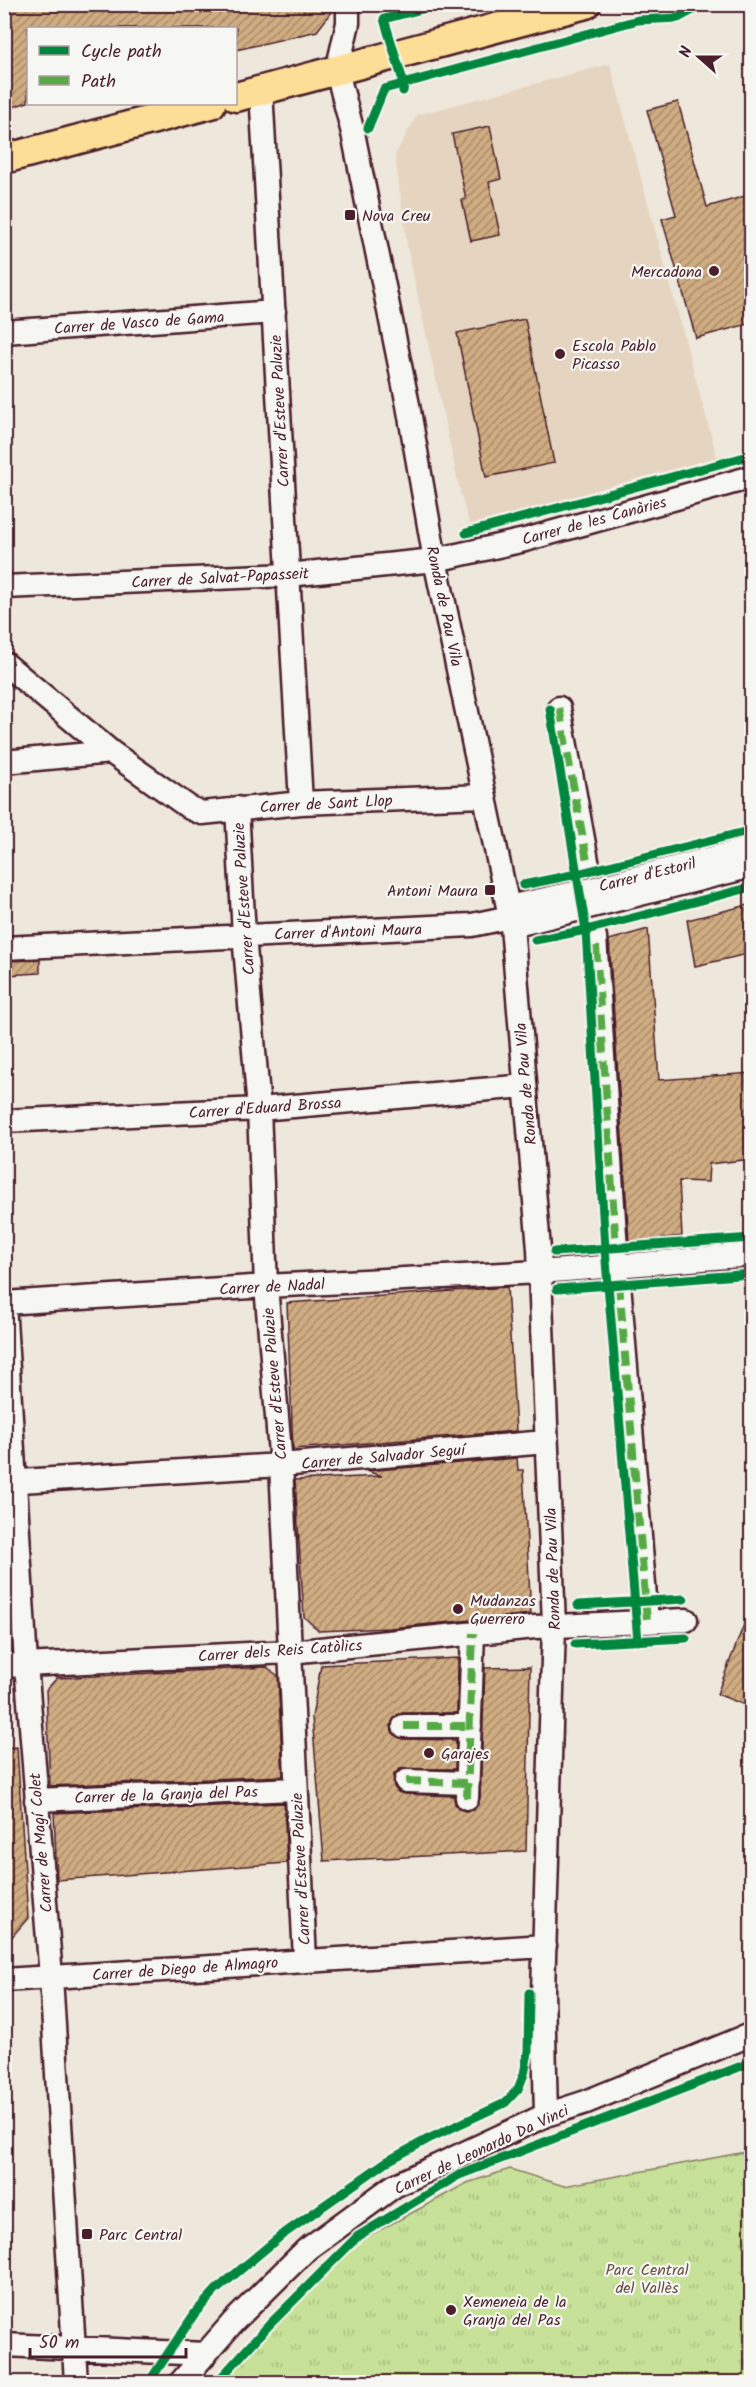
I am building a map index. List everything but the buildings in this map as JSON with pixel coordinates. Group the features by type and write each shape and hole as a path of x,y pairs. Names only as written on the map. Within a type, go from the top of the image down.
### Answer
{"main road":[{"path":"248,94 586,4"},
{"path":"4,159 207,105"}],"street":[{"path":"337,70 348,23 348,4"},
{"name":"Ronda de Pau Vila","path":"337,70 353,133 405,394 435,560 510,917 540,1272 554,1625 543,2012 546,2115"},
{"name":"Carrer d'Esteve Paluzie","path":"248,94 274,312 301,803"},
{"name":"Carrer de Vasco de Gama","path":"4,332 274,312"},
{"name":"Carrer de les Canàries","path":"435,560 525,540 752,477"},
{"name":"Carrer de Salvat-Papasseit","path":"4,587 288,576 435,560"},
{"name":"Carrer de Sant Llop","path":"4,663 111,752 190,808 202,813 301,803 484,796"},
{"path":"560,708 588,866"},
{"path":"4,762 111,752"},
{"name":"Carrer d'Esteve Paluzie","path":"237,808 244,935 259,1109 266,1286 281,1466 305,1960"},
{"name":"Carrer d'Estoril","path":"510,917 592,889 752,848"},
{"name":"Carrer d'Estoril","path":"510,917 752,866"},
{"name":"Carrer d'Antoni Maura","path":"4,948 472,925 510,917"},
{"path":"595,937 616,1249"},
{"name":"Carrer d'Eduard Brossa","path":"4,1121 259,1109 525,1086"},
{"name":"Carrer de Nadal","path":"4,1303 266,1286 540,1272 752,1255"},
{"path":"619,1283 647,1622"},
{"name":"Carrer de Magí Colet","path":"4,1303 15,1665 36,1800 51,1977 76,2382"},
{"name":"Carrer de Salvador Seguí","path":"10,1481 281,1466 546,1442"},
{"name":"Carrer dels Reis Catòlics","path":"15,1665 290,1652 554,1625 686,1620"},
{"path":"406,1781 467,1791 474,1633"},
{"path":"404,1726 470,1726"},
{"name":"Carrer de la Granja del Pas","path":"36,1800 296,1789"},
{"name":"Carrer de Diego de Almagro","path":"4,1980 545,1946"},
{"name":"Carrer de Leonardo Da Vinci","path":"182,2382 234,2320 305,2251 394,2186 546,2115 586,2102 746,2034"},
{"path":"4,2345 206,2354"}],"shaded area":[{"name":"Escola Pablo Picasso","path":"610,64 717,457 470,525 461,496 408,251 395,155 417,115"}],"green space":[{"name":"Parc Central del Vallès","path":"751,2151 751,2382 212,2382 286,2303 356,2243 467,2183 510,2169 564,2186"}],"marked path":[{"path":"559,708 588,866"},
{"path":"596,946 616,1249"},
{"path":"619,1283 647,1621"},
{"path":"467,1798 473,1633"},
{"path":"404,1726 470,1726"},
{"path":"406,1781 468,1783"}],"cycle path":[{"path":"403,91 404,84 384,19 441,4"},
{"path":"368,128 384,89 638,20 678,18 704,4"},
{"path":"466,533 752,455"},
{"path":"550,709 586,930 605,1249 638,1641"},
{"path":"523,885 577,874 752,830"},
{"path":"535,940 586,930 752,887"},
{"path":"554,1252 752,1238"},
{"path":"557,1289 752,1274"},
{"path":"578,1605 684,1599"},
{"path":"575,1644 686,1638"},
{"path":"149,2382 195,2313 216,2290 282,2235 386,2162 428,2139 505,2103 518,2089 524,2074 528,2052 529,1993"},
{"path":"217,2382 270,2324 358,2236 459,2175 752,2062"}],"place":[{"name":"Nova Creu","path":"350,215"},
{"name":"Mercadona","path":"714,271"},
{"name":"Escola Pablo Picasso","path":"560,354"},
{"name":"Antoni Maura","path":"490,890"},
{"name":"Mudanzas Guerrero","path":"458,1609"},
{"name":"Garajes","path":"429,1753"},
{"name":"Parc Central","path":"87,2234"},
{"name":"Xemeneia de la Granja del Pas","path":"451,2310"}]}
